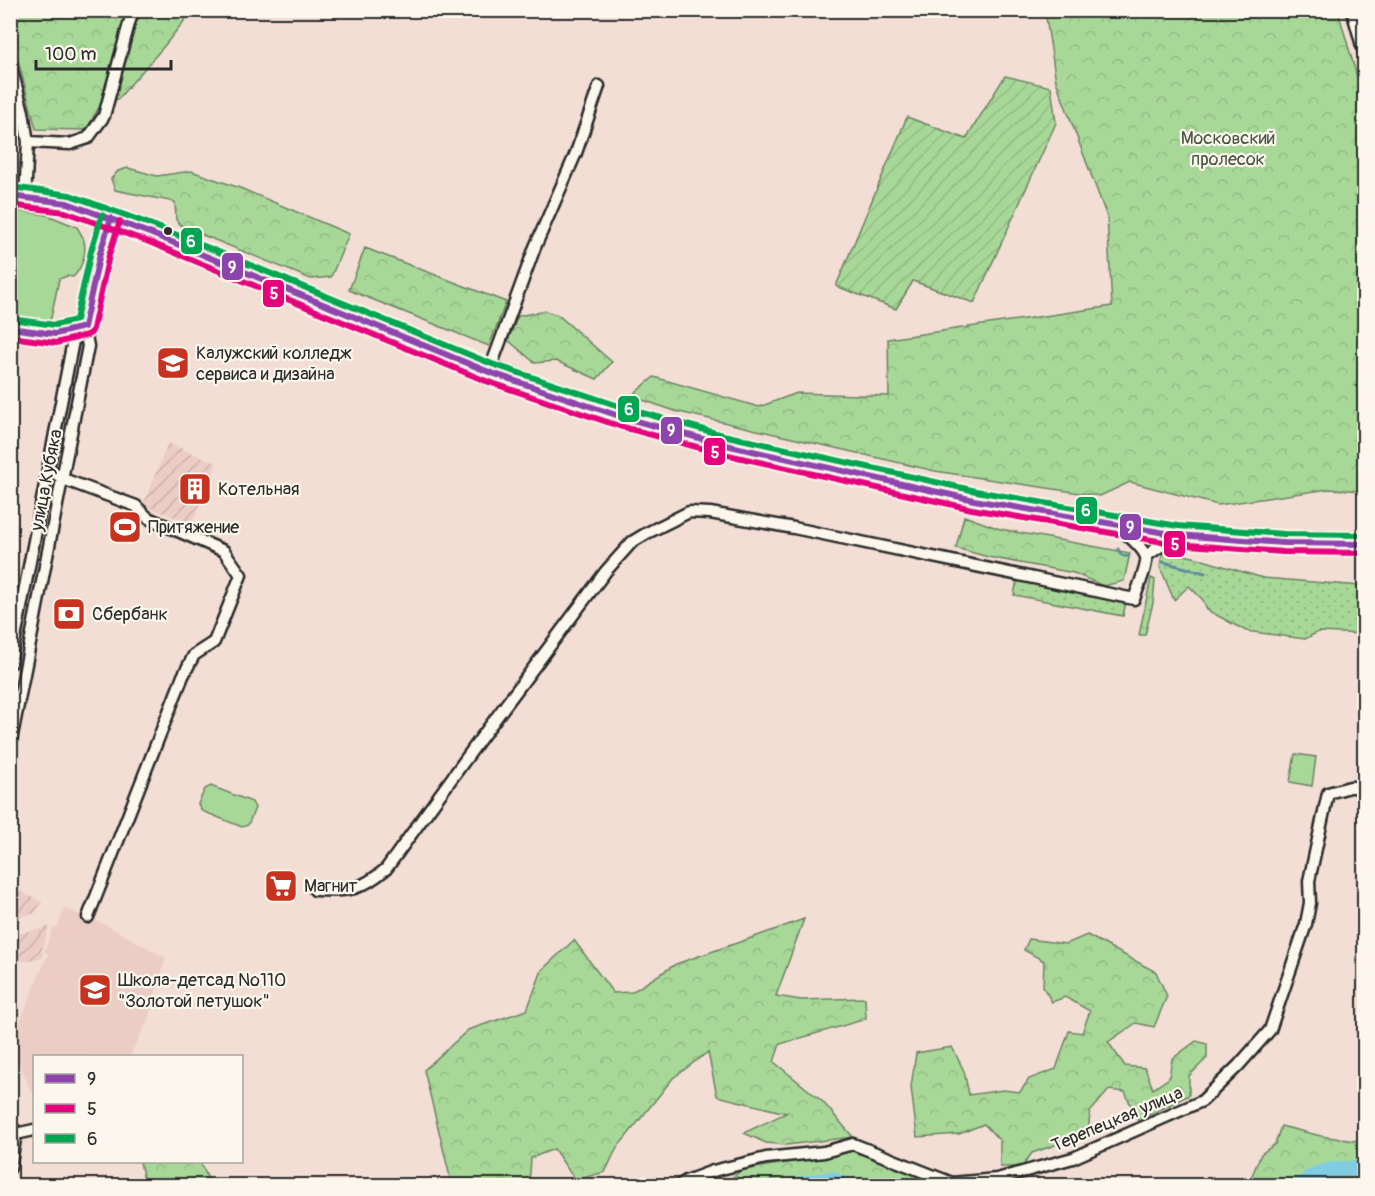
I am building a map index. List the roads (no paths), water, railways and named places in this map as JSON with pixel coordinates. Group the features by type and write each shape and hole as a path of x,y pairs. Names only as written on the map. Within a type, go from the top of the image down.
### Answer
{"main road":[{"path":"10,196 67,203 111,218 489,372 622,417 721,444 974,500 1176,535 1284,543 1365,544"}],"street":[{"path":"28,142 70,144 88,138 104,116 134,10"},
{"path":"1352,10 1365,53"},
{"path":"10,63 28,142 25,198"},
{"path":"489,372 535,247 576,153 599,86"},
{"name":"улица Кубяка","path":"10,746 88,346 84,327 100,253 111,218"},
{"path":"10,328 55,334 84,327"},
{"name":"улица Кубяка","path":"10,664 73,341 84,327"},
{"path":"49,469 63,479 136,507 148,518 224,551 241,575 214,642 194,654 183,676 88,917"},
{"path":"315,890 356,889 370,882 386,869 606,571 632,542 646,532 689,512 703,512 794,528 1134,599 1146,556 1137,544 1116,525"},
{"path":"1146,556 1176,535"},
{"name":"Терепецкая улица","path":"678,1185 713,1171 766,1158 824,1152 853,1144 952,1183 997,1179 1073,1158 1202,1101 1270,1030 1306,924 1310,903 1309,881 1328,793 1350,787 1365,787"},
{"path":"10,1168 13,1131 33,1130"}],"waterway":[{"path":"1118,549 1122,555 1128,556"},
{"path":"1163,562 1205,573"},
{"path":"1302,1186 1314,1175 1322,1172 1364,1168"},
{"path":"792,1186 832,1179 846,1186"}],"place":[{"name":"Калужский колледж сервиса и дизайна","path":"173,363"},
{"name":"Котельная","path":"195,489"},
{"name":"Притяжение","path":"125,527"},
{"name":"Сбербанк","path":"69,614"},
{"name":"Магнит","path":"281,886"},
{"name":"Школа-детсад №110 \"Золотой петушок\"","path":"95,990"}],"park label":[{"name":"Московский пролесок","path":"1228,148"}]}
